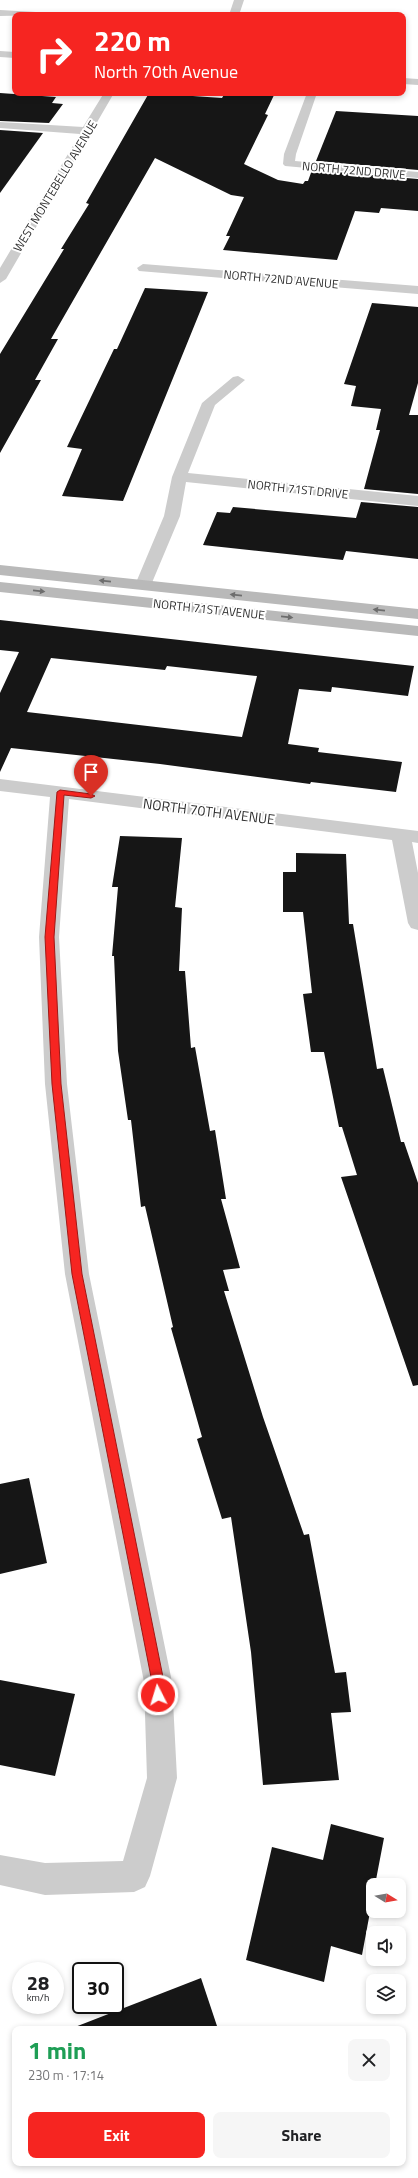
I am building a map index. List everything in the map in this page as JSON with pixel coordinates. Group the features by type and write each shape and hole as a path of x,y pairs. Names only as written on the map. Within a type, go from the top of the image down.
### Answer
{"street":[{"path":"235,12 239,0"},
{"path":"0,13 12,14"},
{"path":"0,54 12,55"},
{"path":"406,81 418,82"},
{"name":"WEST MONTEBELLO AVENUE","path":"0,279 107,96"},
{"name":"NORTH 72ND DRIVE","path":"311,96 290,154 289,164 418,175"},
{"path":"0,125 88,131"},
{"name":"NORTH 72ND AVENUE","path":"143,268 418,290"},
{"path":"137,601 172,516 179,477 209,402 238,380"},
{"name":"NORTH 71ST DRIVE","path":"179,477 418,501"},
{"name":"NORTH 71ST AVENUE","path":"0,570 418,614"},
{"name":"NORTH 71ST AVENUE","path":"0,587 418,631"},
{"name":"NORTH 70TH AVENUE","path":"0,784 410,836"},
{"path":"0,1870 45,1879 134,1876 162,1778 158,1682 77,1274 56,1084 49,937 60,792"},
{"path":"410,836 418,923"}],"building":[{"path":"0,93 12,94 12,96 56,97 52,103 63,104 49,123 0,121"},
{"path":"147,96 193,96 222,98 223,96 274,96 265,114 268,115 244,164 278,180 303,184 305,181 308,181 312,170 418,179 418,211 381,208 379,213 355,211 337,260 223,250 230,236 226,236 244,197 231,195 155,158 51,339 58,339 35,380 41,380 0,453 0,354 64,249 61,249 89,204 86,203"},
{"path":"336,111 418,116 418,170 316,161"},
{"path":"0,130 43,133 0,193"},
{"path":"145,288 208,292 123,501 62,496 82,449 67,447 114,349 117,349"},
{"path":"372,303 418,307 418,383 409,415 418,415 418,494 364,489 380,430 376,430 381,409 351,406 356,386 344,384"},
{"path":"361,502 418,507 418,559 346,551 343,560 203,545 217,512 230,513 233,507 356,518"},
{"path":"0,620 414,666 408,696 332,687 331,692 299,689 288,744 319,748 318,752 402,762 396,792 311,782 310,784 160,764 11,748 0,772 0,693 19,652 0,650","holes":["51,658 165,670 167,666 257,676 242,737 27,712"]},
{"path":"120,836 182,838 175,907 182,908 179,971 185,971 191,1048 195,1047 210,1131 215,1130 226,1199 221,1199 240,1268 223,1270 229,1291 224,1291 263,1417 304,1535 309,1534 335,1673 346,1672 351,1712 331,1713 339,1780 263,1785 251,1652 231,1517 222,1519 197,1439 202,1437 171,1328 173,1327 145,1206 141,1207 131,1120 128,1120 118,1051 114,956 112,956 118,887 112,887"},
{"path":"296,853 346,854 349,924 353,924 377,1069 383,1068 401,1142 404,1142 418,1183 418,1385 413,1386 341,1177 357,1175 342,1127 339,1127 324,1052 311,1052 303,994 312,993 303,912 283,912 283,872 296,872"},
{"path":"29,1478 47,1563 0,1574 0,1484"},
{"path":"0,1680 75,1694 55,1776 0,1765"},
{"path":"331,1824 384,1838 376,1878 366,1878 366,1918 369,1918 367,1926 366,1926 362,1955 331,1946 324,1982 246,1960 272,1847 323,1860"},
{"path":"201,1978 217,2026 78,2026 108,2014 124,2014 124,2008"}],"route":[{"path":"91,796 60,792 49,937 56,1084 77,1274 158,1682 158,1695"}]}
